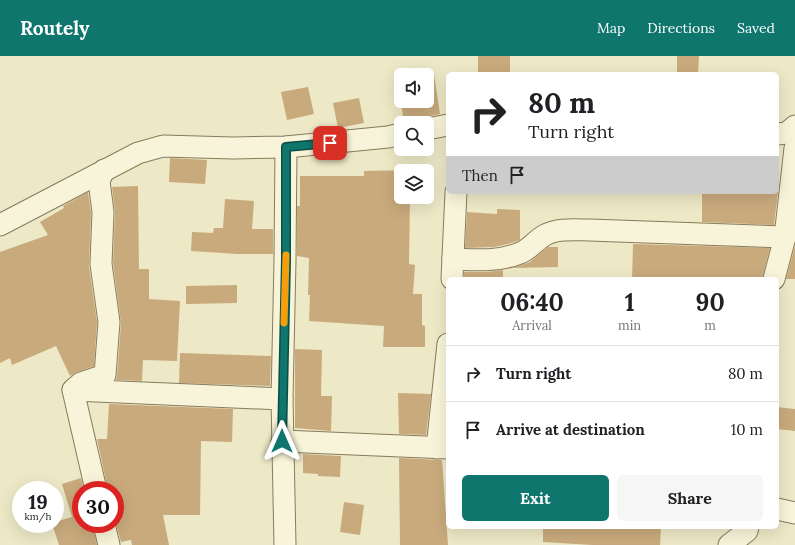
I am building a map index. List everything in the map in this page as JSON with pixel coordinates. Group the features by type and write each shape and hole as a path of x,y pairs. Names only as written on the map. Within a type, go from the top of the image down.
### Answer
{"street":[{"path":"434,128 446,125"},
{"path":"779,134 787,134 795,126"},
{"path":"0,225 138,153 163,146 233,148 286,147 394,136"},
{"path":"285,545 282,399 286,260 286,147"},
{"path":"775,277 789,227 795,148"},
{"path":"73,390 81,383 105,375 109,322 101,264 103,212 99,181 104,170"},
{"path":"456,194 452,269 485,260 521,253 545,235 564,230 789,227"},
{"path":"282,441 443,448 446,386"},
{"path":"73,390 282,399"},
{"path":"73,390 94,481"},
{"path":"779,509 795,513"},
{"path":"729,545 748,529"},
{"path":"106,533 109,545"}],"building":[{"path":"478,56 510,56 510,72 478,72"},
{"path":"677,56 699,56 698,72 677,72"},
{"path":"434,74 440,114 430,116 403,116 402,108 434,108"},
{"path":"308,87 314,114 287,120 281,92"},
{"path":"359,98 364,123 338,128 333,103"},
{"path":"170,158 207,160 205,184 169,182"},
{"path":"394,170 394,204 410,204 409,264 415,265 413,294 422,294 422,325 425,326 425,347 383,347 384,326 309,321 309,258 297,256 297,206 300,206 300,176 364,176 364,171"},
{"path":"138,186 139,269 149,269 149,299 180,301 177,361 143,360 142,381 116,380 121,323 113,263 115,212 112,187"},
{"path":"88,192 91,213 89,266 97,322 94,366 70,376 56,346 12,365 10,358 0,363 0,252 48,235 40,222 64,208 63,206"},
{"path":"702,194 778,194 774,225 702,222"},
{"path":"225,199 254,201 252,229 273,229 273,254 237,254 191,251 192,232 213,233 214,228 223,228"},
{"path":"497,209 520,210 520,240 494,247 465,248 467,212 497,214"},
{"path":"633,244 770,248 763,277 632,277"},
{"path":"795,246 795,279 786,279"},
{"path":"548,247 558,247 558,267 513,268 530,262"},
{"path":"503,270 503,277 464,277 464,272"},
{"path":"237,285 237,303 186,304 186,286"},
{"path":"295,349 322,350 321,396 332,396 331,431 295,428"},
{"path":"180,353 271,356 270,386 179,383"},
{"path":"398,393 431,394 426,435 399,434"},
{"path":"109,404 233,409 232,442 201,441 200,515 163,515 169,545 132,545 131,540 121,542 119,533 124,533 124,481 106,481 97,439 107,439"},
{"path":"779,407 795,409 795,431 779,429"},
{"path":"303,454 341,456 340,477 318,476 318,474 303,473"},
{"path":"399,458 442,460 448,545 400,545"},
{"path":"81,478 82,481 72,481 72,517 64,491 64,483"},
{"path":"344,502 364,505 360,535 340,532"},
{"path":"72,517 72,533 94,533 97,545 59,545 55,533 64,533 64,519"},
{"path":"543,529 661,529 660,545 593,545 543,542"}],"slow traffic":[{"path":"284,323 286,255"}],"route":[{"path":"282,441 286,260 286,147 330,143"}]}
